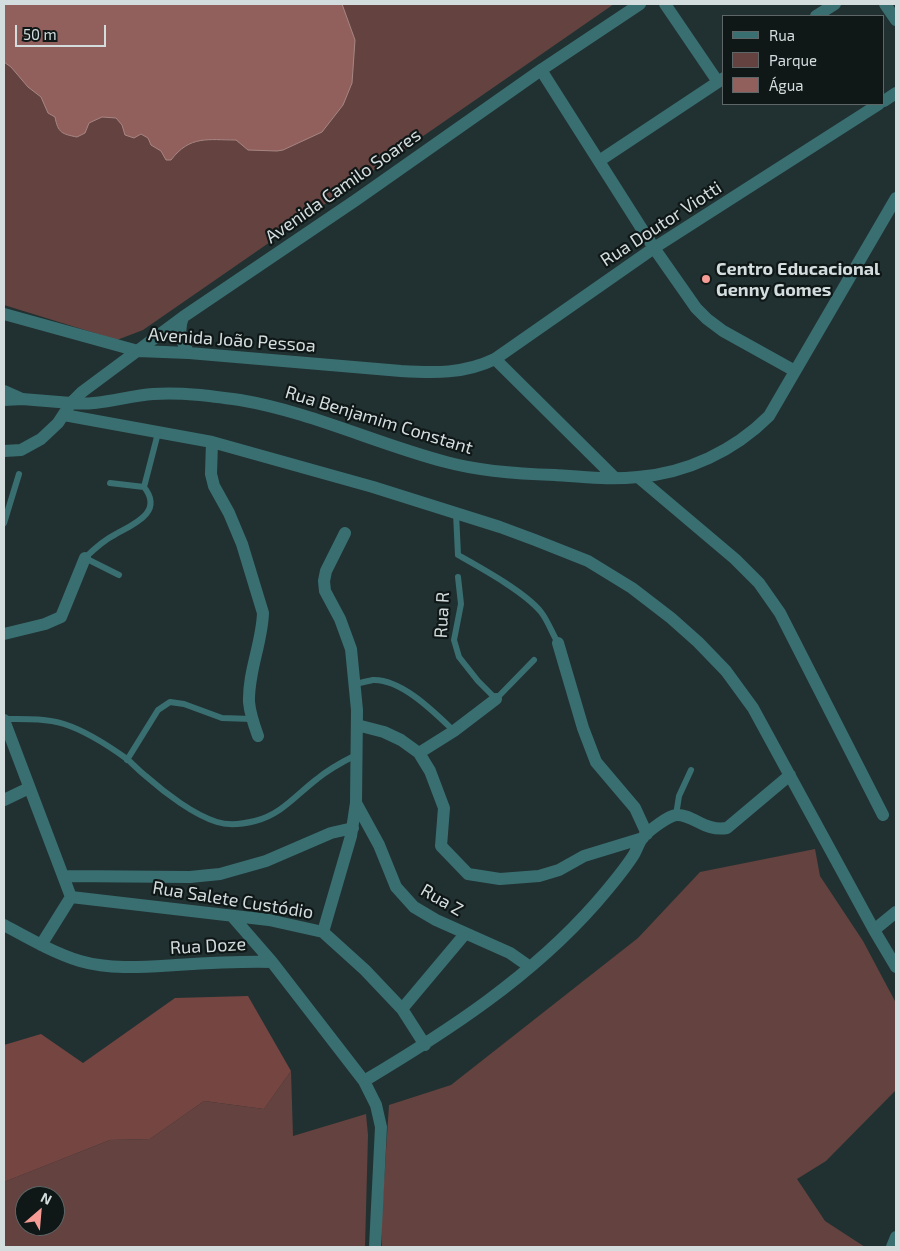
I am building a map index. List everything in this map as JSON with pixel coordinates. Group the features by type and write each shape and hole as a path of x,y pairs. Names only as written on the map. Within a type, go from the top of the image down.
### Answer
{"street":[{"name":"Avenida Camilo Soares","path":"4,451 21,450 41,439 58,423 71,403 82,392 183,317 640,4"},
{"path":"599,161 721,80 665,4"},
{"path":"818,15 834,4"},
{"path":"885,4 896,20"},
{"path":"541,70 654,248 676,281 707,319 723,331 795,371"},
{"path":"885,100 896,93"},
{"name":"Rua Doutor Viotti","path":"462,371 481,366 495,359 654,248 878,105"},
{"name":"Rua Benjamim Constant","path":"22,399 71,403 108,401 152,394 213,396 263,404 289,411 447,462 526,474 615,478 668,473 706,460 738,442 769,416 896,198"},
{"name":"Avenida João Pessoa","path":"4,314 138,351 189,353 410,372 462,371"},
{"path":"183,317 180,336 182,343 189,353"},
{"path":"495,359 615,478"},
{"path":"4,391 22,399"},
{"path":"4,400 22,399"},
{"path":"64,415 212,442 374,487 500,527 588,561 632,588 671,618 703,648 726,672 753,708 896,967"},
{"path":"212,442 214,486 242,544 263,613 263,625 250,682 249,701 252,719 258,736"},
{"path":"638,477 735,559 759,583 775,606 803,657 882,815"},
{"path":"323,932 352,832 356,803 357,725 352,648 340,618 325,591 324,581 326,571 345,533"},
{"path":"4,634 44,624 61,617 85,558"},
{"path":"558,643 583,728 596,762 635,808 645,836"},
{"path":"419,754 454,731 496,699"},
{"path":"4,719 28,788 71,897 41,945"},
{"path":"357,725 372,728 401,740 419,754 430,771 444,808 441,846 468,874 500,878 539,876 559,870 584,856 645,836"},
{"path":"364,1080 425,1045 478,1008 530,967 569,932 595,904 620,874 645,836 664,821 676,815 709,827 727,828 790,775"},
{"path":"4,800 28,788"},
{"name":"Rua Z","path":"356,803 374,836 396,887 405,899 414,907 465,934 510,953 530,967"},
{"path":"63,876 190,877 220,874 266,861 331,833 352,832 374,836"},
{"name":"Rua Salete Custódio","path":"71,897 269,920 323,932 365,970 402,1009 425,1045"},
{"path":"874,930 896,912"},
{"path":"232,916 272,962"},
{"name":"Rua Doze","path":"4,925 41,945 80,961 128,968 241,961 272,962 364,1080 376,1105 380,1127 375,1247"},
{"path":"402,1009 465,934"},
{"path":"892,1247 896,1237"}],"lane":[{"path":"144,487 158,433"},
{"path":"4,523 19,474"},
{"path":"110,483 144,487 150,495 150,505 143,519 98,546 85,558 119,575"},
{"path":"456,513 458,555 512,588 540,612 558,643"},
{"name":"Rua R","path":"458,578 461,604 454,640 459,657 478,681 496,699"},
{"path":"496,699 534,660"},
{"path":"354,684 375,680 394,685 422,701 454,731"},
{"path":"127,760 158,710 170,702 184,704 222,718 252,719"},
{"path":"4,719 37,719 64,724 88,735 127,760 148,778 199,814 218,822 238,825 257,821 273,814 293,801 315,780 334,766 356,754"},
{"path":"676,815 679,796 691,770"}],"green space":[{"path":"4,4 614,4 143,330 117,340 4,305"},
{"path":"815,849 820,876 863,941 896,1003 896,1090 826,1161 797,1179 825,1221 865,1247 382,1247 381,1228 389,1105 451,1085 638,938 700,872"},
{"path":"291,1071 293,1136 366,1114 368,1135 365,1247 4,1247 4,1182 110,1140 150,1139 204,1101 264,1109"}],"shaded area":[{"path":"248,996 291,1071 264,1109 204,1101 150,1139 110,1140 4,1182 4,1045 41,1034 83,1063 175,998"}],"water":[{"path":"4,4 342,4 355,40 352,83 343,105 322,132 283,150 248,150 236,140 208,140 185,146 171,160 166,160 161,151 151,145 148,138 141,134 134,138 125,135 122,125 116,118 102,117 89,123 85,133 77,137 59,130 55,117 48,113 41,97 28,87 11,67 4,62"}],"place":[{"name":"Centro Educacional Genny Gomes","path":"706,279"}]}
